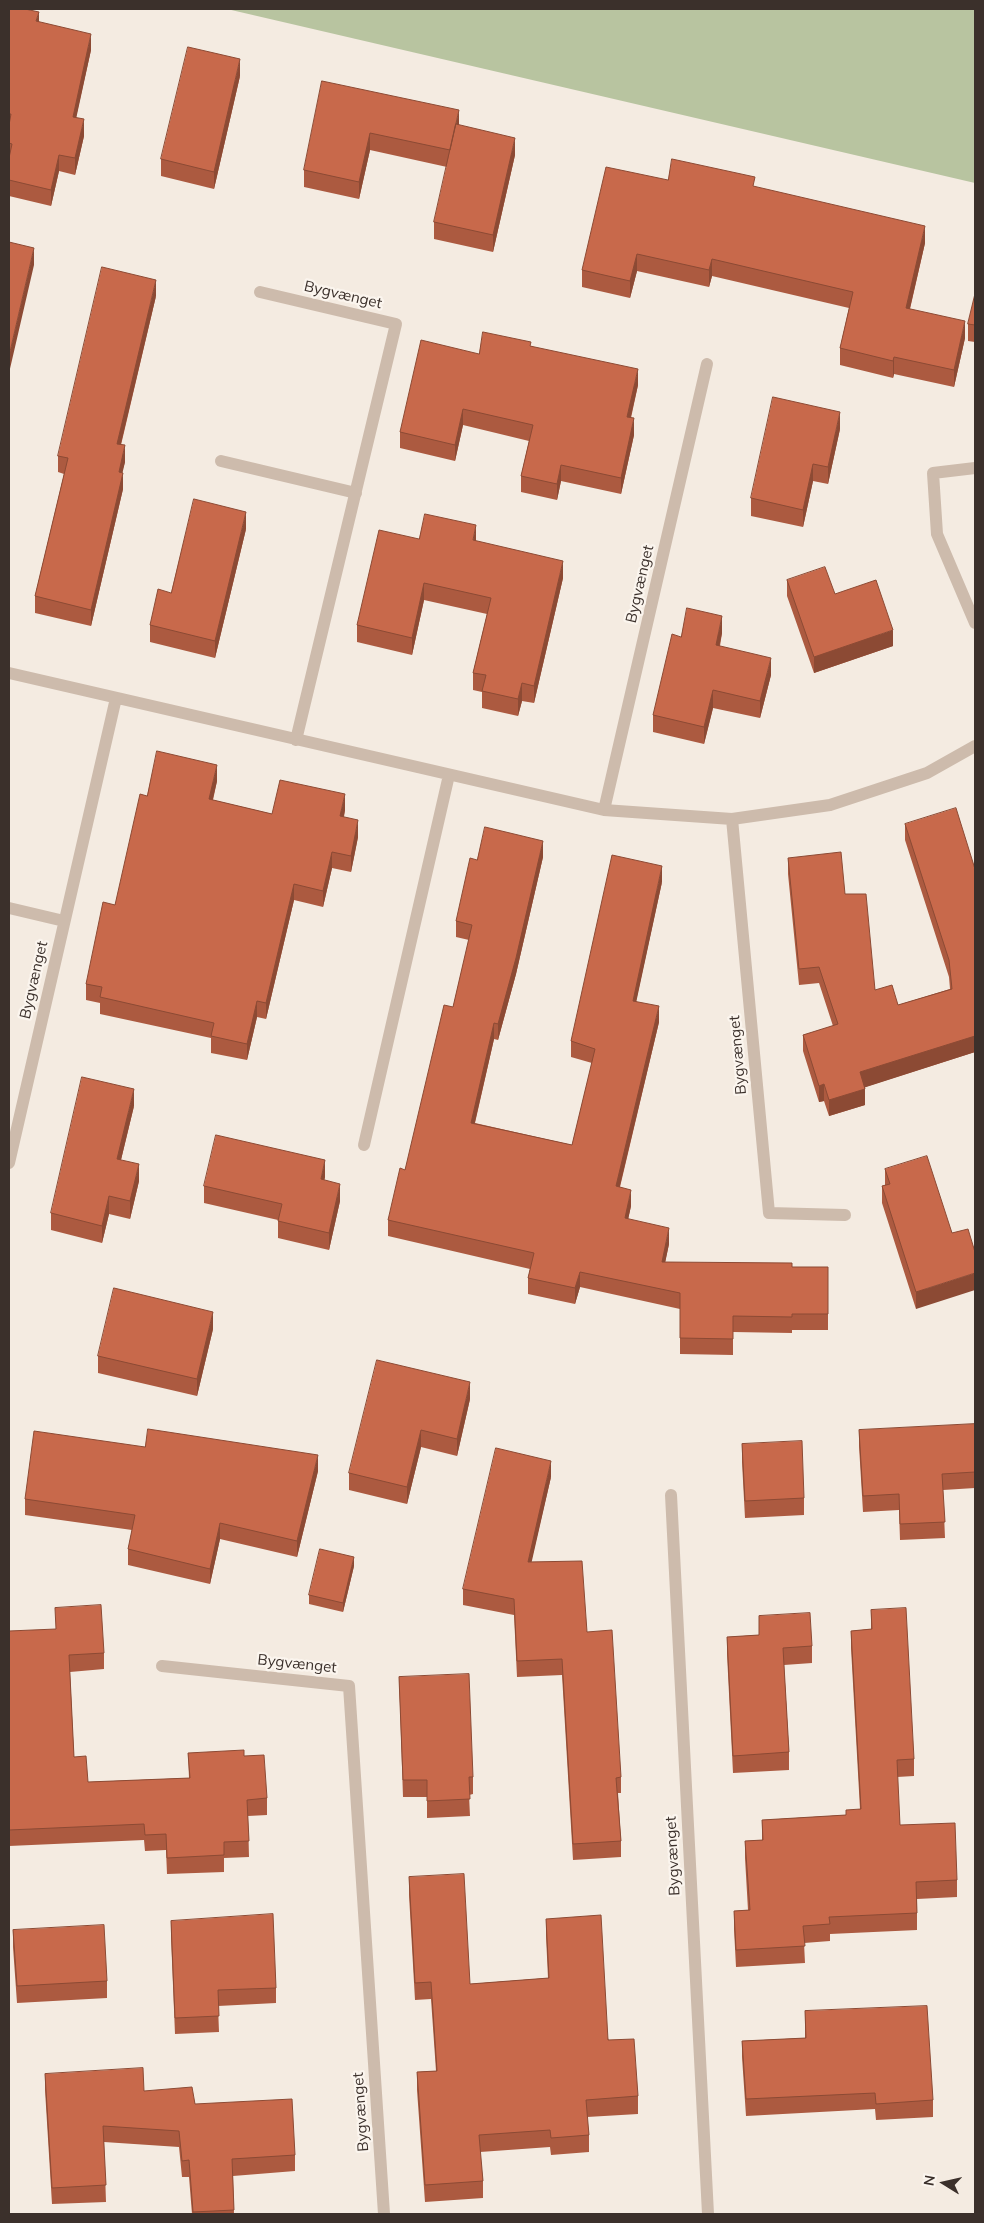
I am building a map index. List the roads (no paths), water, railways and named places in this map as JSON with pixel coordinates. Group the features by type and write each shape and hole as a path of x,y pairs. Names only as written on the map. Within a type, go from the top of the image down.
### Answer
{"street":[{"name":"Bygvænget","path":"260,292 396,324 296,740"},
{"name":"Bygvænget","path":"604,810 707,364"},
{"path":"221,461 356,493"},
{"path":"975,468 933,473 937,534 975,623"},
{"path":"9,673 604,810 732,819 830,805 926,773 975,746"},
{"name":"Bygvænget","path":"9,1163 116,698"},
{"path":"364,1145 449,775"},
{"name":"Bygvænget","path":"732,819 769,1213 845,1215"},
{"path":"9,908 64,921"},
{"name":"Bygvænget","path":"671,1495 708,2214"},
{"name":"Bygvænget","path":"162,1666 349,1686 384,2214"}]}
